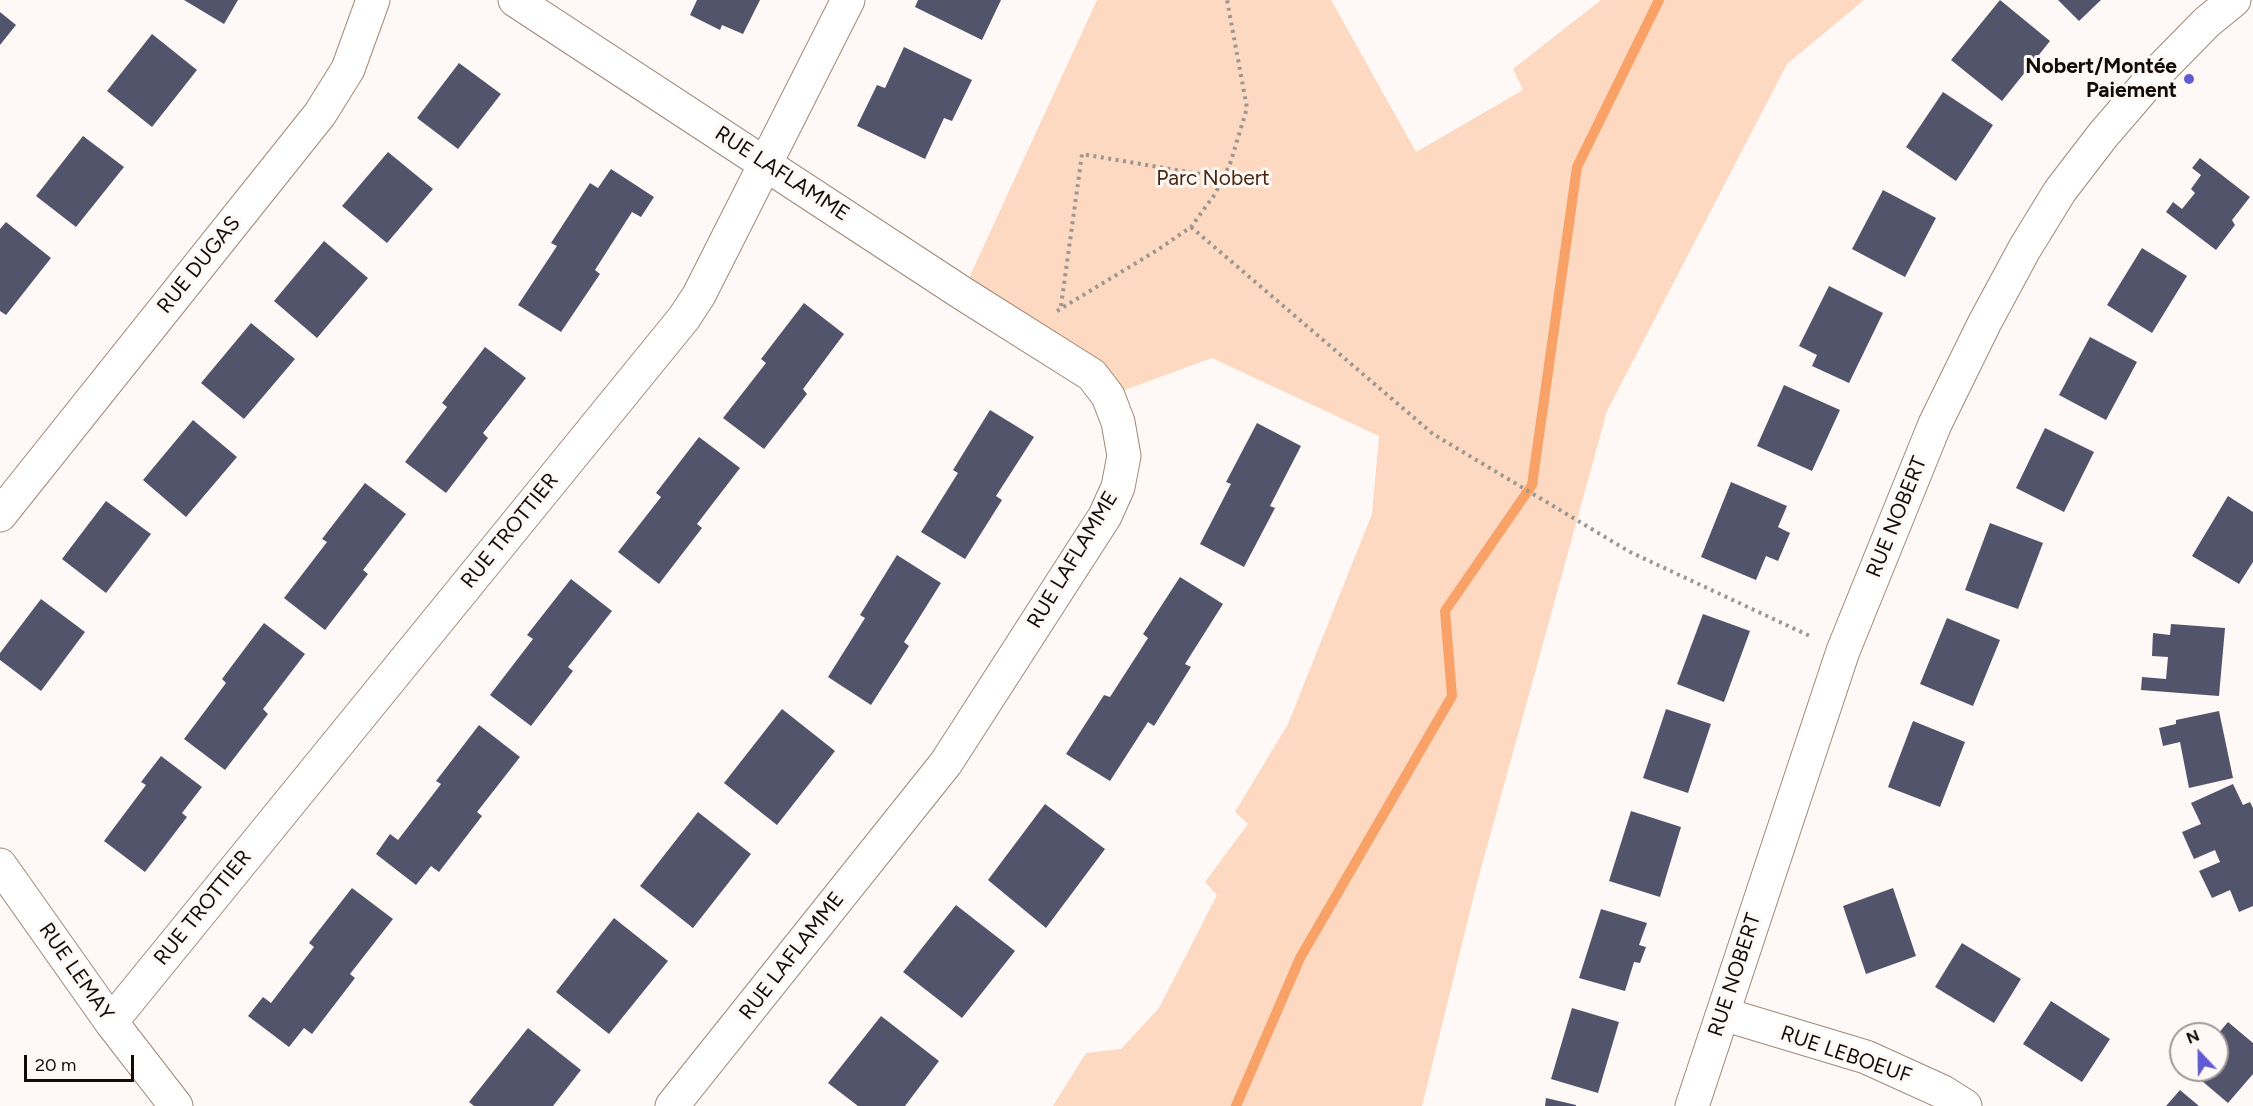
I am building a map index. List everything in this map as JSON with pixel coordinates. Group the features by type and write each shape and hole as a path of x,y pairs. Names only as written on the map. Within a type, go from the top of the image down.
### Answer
{"street":[{"name":"RUE DUGAS","path":"0,515 320,114 348,69 374,0"},
{"name":"RUE LAFLAMME","path":"515,0 1033,339 1092,375 1108,396 1118,422 1124,456 1118,487 1105,516 946,763 672,1106"},
{"name":"RUE TROTTIER","path":"111,1022 684,318 699,295 848,0"},
{"name":"RUE NOBERT","path":"1692,1106 1842,651 1935,424 1985,322 2025,248 2060,191 2152,78 2206,22 2234,0"},
{"name":"RUE LEMAY","path":"0,865 111,1022 176,1106"},
{"name":"RUE LEBOEUF","path":"1723,1014 1866,1057 1943,1092 1965,1106"}],"path":[{"path":"1033,339 1061,307 1159,249 1191,227 1215,194 1238,142 1247,108 1227,0"},
{"path":"1061,307 1082,154 1224,178"},
{"path":"1191,227 1432,434 1630,552 1842,651"}],"green space":[{"name":"Parc Nobert","path":"1097,0 1331,0 1416,152 1523,90 1513,69 1601,0 1864,0 1787,64 1607,411 1477,883 1422,1106 1053,1106 1086,1053 1121,1049 1159,1008 1217,895 1205,882 1248,824 1235,812 1288,724 1372,514 1379,436 1212,358 1108,396 962,293"}],"building":[{"path":"184,0 238,0 224,24"},
{"path":"697,0 760,0 743,34 722,25 720,30 690,15"},
{"path":"918,0 1001,0 982,40 915,7"},
{"path":"2000,0 2050,41 2002,101 1951,60"},
{"path":"2058,0 2101,0 2079,21"},
{"path":"0,12 16,25 0,45"},
{"path":"152,34 197,70 152,127 107,91"},
{"path":"904,47 972,80 952,121 944,118 925,159 857,126 877,85 885,88"},
{"path":"459,63 501,94 458,149 417,118"},
{"path":"1943,92 1993,125 1956,181 1906,147"},
{"path":"83,136 124,167 76,227 36,196"},
{"path":"388,152 433,189 387,243 342,206"},
{"path":"2200,158 2250,197 2232,220 2235,225 2216,250 2166,212 2173,202 2182,209 2195,193 2191,189 2201,175 2192,168"},
{"path":"611,169 654,197 641,217 632,212 595,270 600,274 561,332 518,305 557,246 551,243 590,183 598,188"},
{"path":"1883,190 1936,218 1905,277 1852,249"},
{"path":"6,222 51,258 6,315 0,311 0,229"},
{"path":"324,241 368,278 317,338 274,301"},
{"path":"2142,248 2187,276 2152,333 2107,305"},
{"path":"1829,286 1883,313 1849,383 1812,366 1817,355 1799,346"},
{"path":"804,303 844,334 803,389 807,394 764,449 723,418 766,363 761,359"},
{"path":"251,323 295,359 244,419 201,383"},
{"path":"2090,337 2137,362 2106,420 2059,395"},
{"path":"485,347 526,378 483,433 488,438 446,493 405,462 447,407 442,403"},
{"path":"1784,385 1840,410 1812,471 1757,446"},
{"path":"990,410 1034,437 996,496 1002,500 965,559 921,532 958,473 953,470"},
{"path":"193,420 237,457 186,517 143,480"},
{"path":"1257,423 1301,446 1270,506 1275,508 1244,567 1200,544 1231,484 1226,482"},
{"path":"2045,428 2094,452 2064,512 2016,488"},
{"path":"699,437 740,468 697,524 702,528 659,584 618,552 661,497 656,493"},
{"path":"1731,482 1787,506 1778,527 1790,533 1778,561 1766,556 1756,580 1701,557"},
{"path":"365,483 406,514 363,570 368,574 325,630 284,598 327,542 322,539"},
{"path":"2228,496 2253,512 2253,562 2239,584 2192,556"},
{"path":"106,501 151,534 106,593 62,559"},
{"path":"1990,523 2043,543 2018,609 1965,590"},
{"path":"897,555 941,583 904,642 909,646 871,705 828,677 865,618 860,615"},
{"path":"1180,577 1223,604 1185,664 1191,667 1154,726 1148,722 1110,781 1066,754 1104,695 1110,697 1148,638 1143,634"},
{"path":"571,579 612,611 568,667 573,671 531,726 490,695 533,639 527,635"},
{"path":"41,599 85,632 41,691 0,660 0,653"},
{"path":"1703,614 1750,631 1724,702 1677,684"},
{"path":"1947,618 2000,640 1973,706 1920,684"},
{"path":"264,623 305,654 263,709 268,714 225,770 184,739 226,683 222,679"},
{"path":"2171,624 2225,628 2219,696 2141,690 2142,677 2166,679 2168,657 2152,656 2153,633 2170,635"},
{"path":"782,709 835,751 777,825 724,783"},
{"path":"1666,709 1711,724 1688,793 1643,778"},
{"path":"2219,711 2233,778 2189,788 2180,742 2163,746 2159,728 2176,724 2176,720"},
{"path":"1913,721 1965,742 1940,807 1888,787"},
{"path":"479,725 520,757 477,812 482,816 439,872 431,866 416,885 376,854 390,834 398,840 441,784 436,781"},
{"path":"161,756 202,787 182,813 187,817 145,872 104,841 146,785 141,782"},
{"path":"2233,784 2243,805 2250,802 2253,808 2253,906 2239,912 2230,890 2212,898 2199,871 2220,862 2215,850 2194,859 2182,832 2201,824 2191,803"},
{"path":"1045,804 1105,849 1046,928 988,880"},
{"path":"1631,811 1681,827 1660,897 1609,881"},
{"path":"698,812 751,854 693,928 640,886"},
{"path":"352,888 393,919 350,974 355,978 312,1034 304,1028 289,1047 248,1016 263,997 271,1003 314,947 309,943"},
{"path":"1893,888 1916,956 1866,974 1843,906"},
{"path":"956,905 1015,951 962,1018 903,972"},
{"path":"1601,909 1647,923 1639,945 1646,947 1640,963 1634,962 1625,991 1579,978"},
{"path":"614,918 668,961 609,1034 556,992"},
{"path":"1962,943 2021,979 1994,1023 1935,987"},
{"path":"2051,1001 2110,1039 2082,1082 2023,1044"},
{"path":"1572,1008 1619,1022 1598,1093 1551,1079"},
{"path":"881,1016 939,1061 905,1106 858,1106 828,1083"},
{"path":"2229,1023 2253,1043 2253,1074 2228,1103 2203,1082 2229,1082"},
{"path":"528,1028 581,1070 553,1106 474,1106 469,1102"},
{"path":"2180,1090 2199,1106 2166,1106"},
{"path":"1546,1098 1576,1105 1576,1106 1545,1106"}],"waterway":[{"path":"1236,1106 1300,958 1452,696 1445,611 1532,485 1577,167 1659,0"}],"place":[{"name":"Nobert/Montée Paiement","path":"2189,79"}]}
